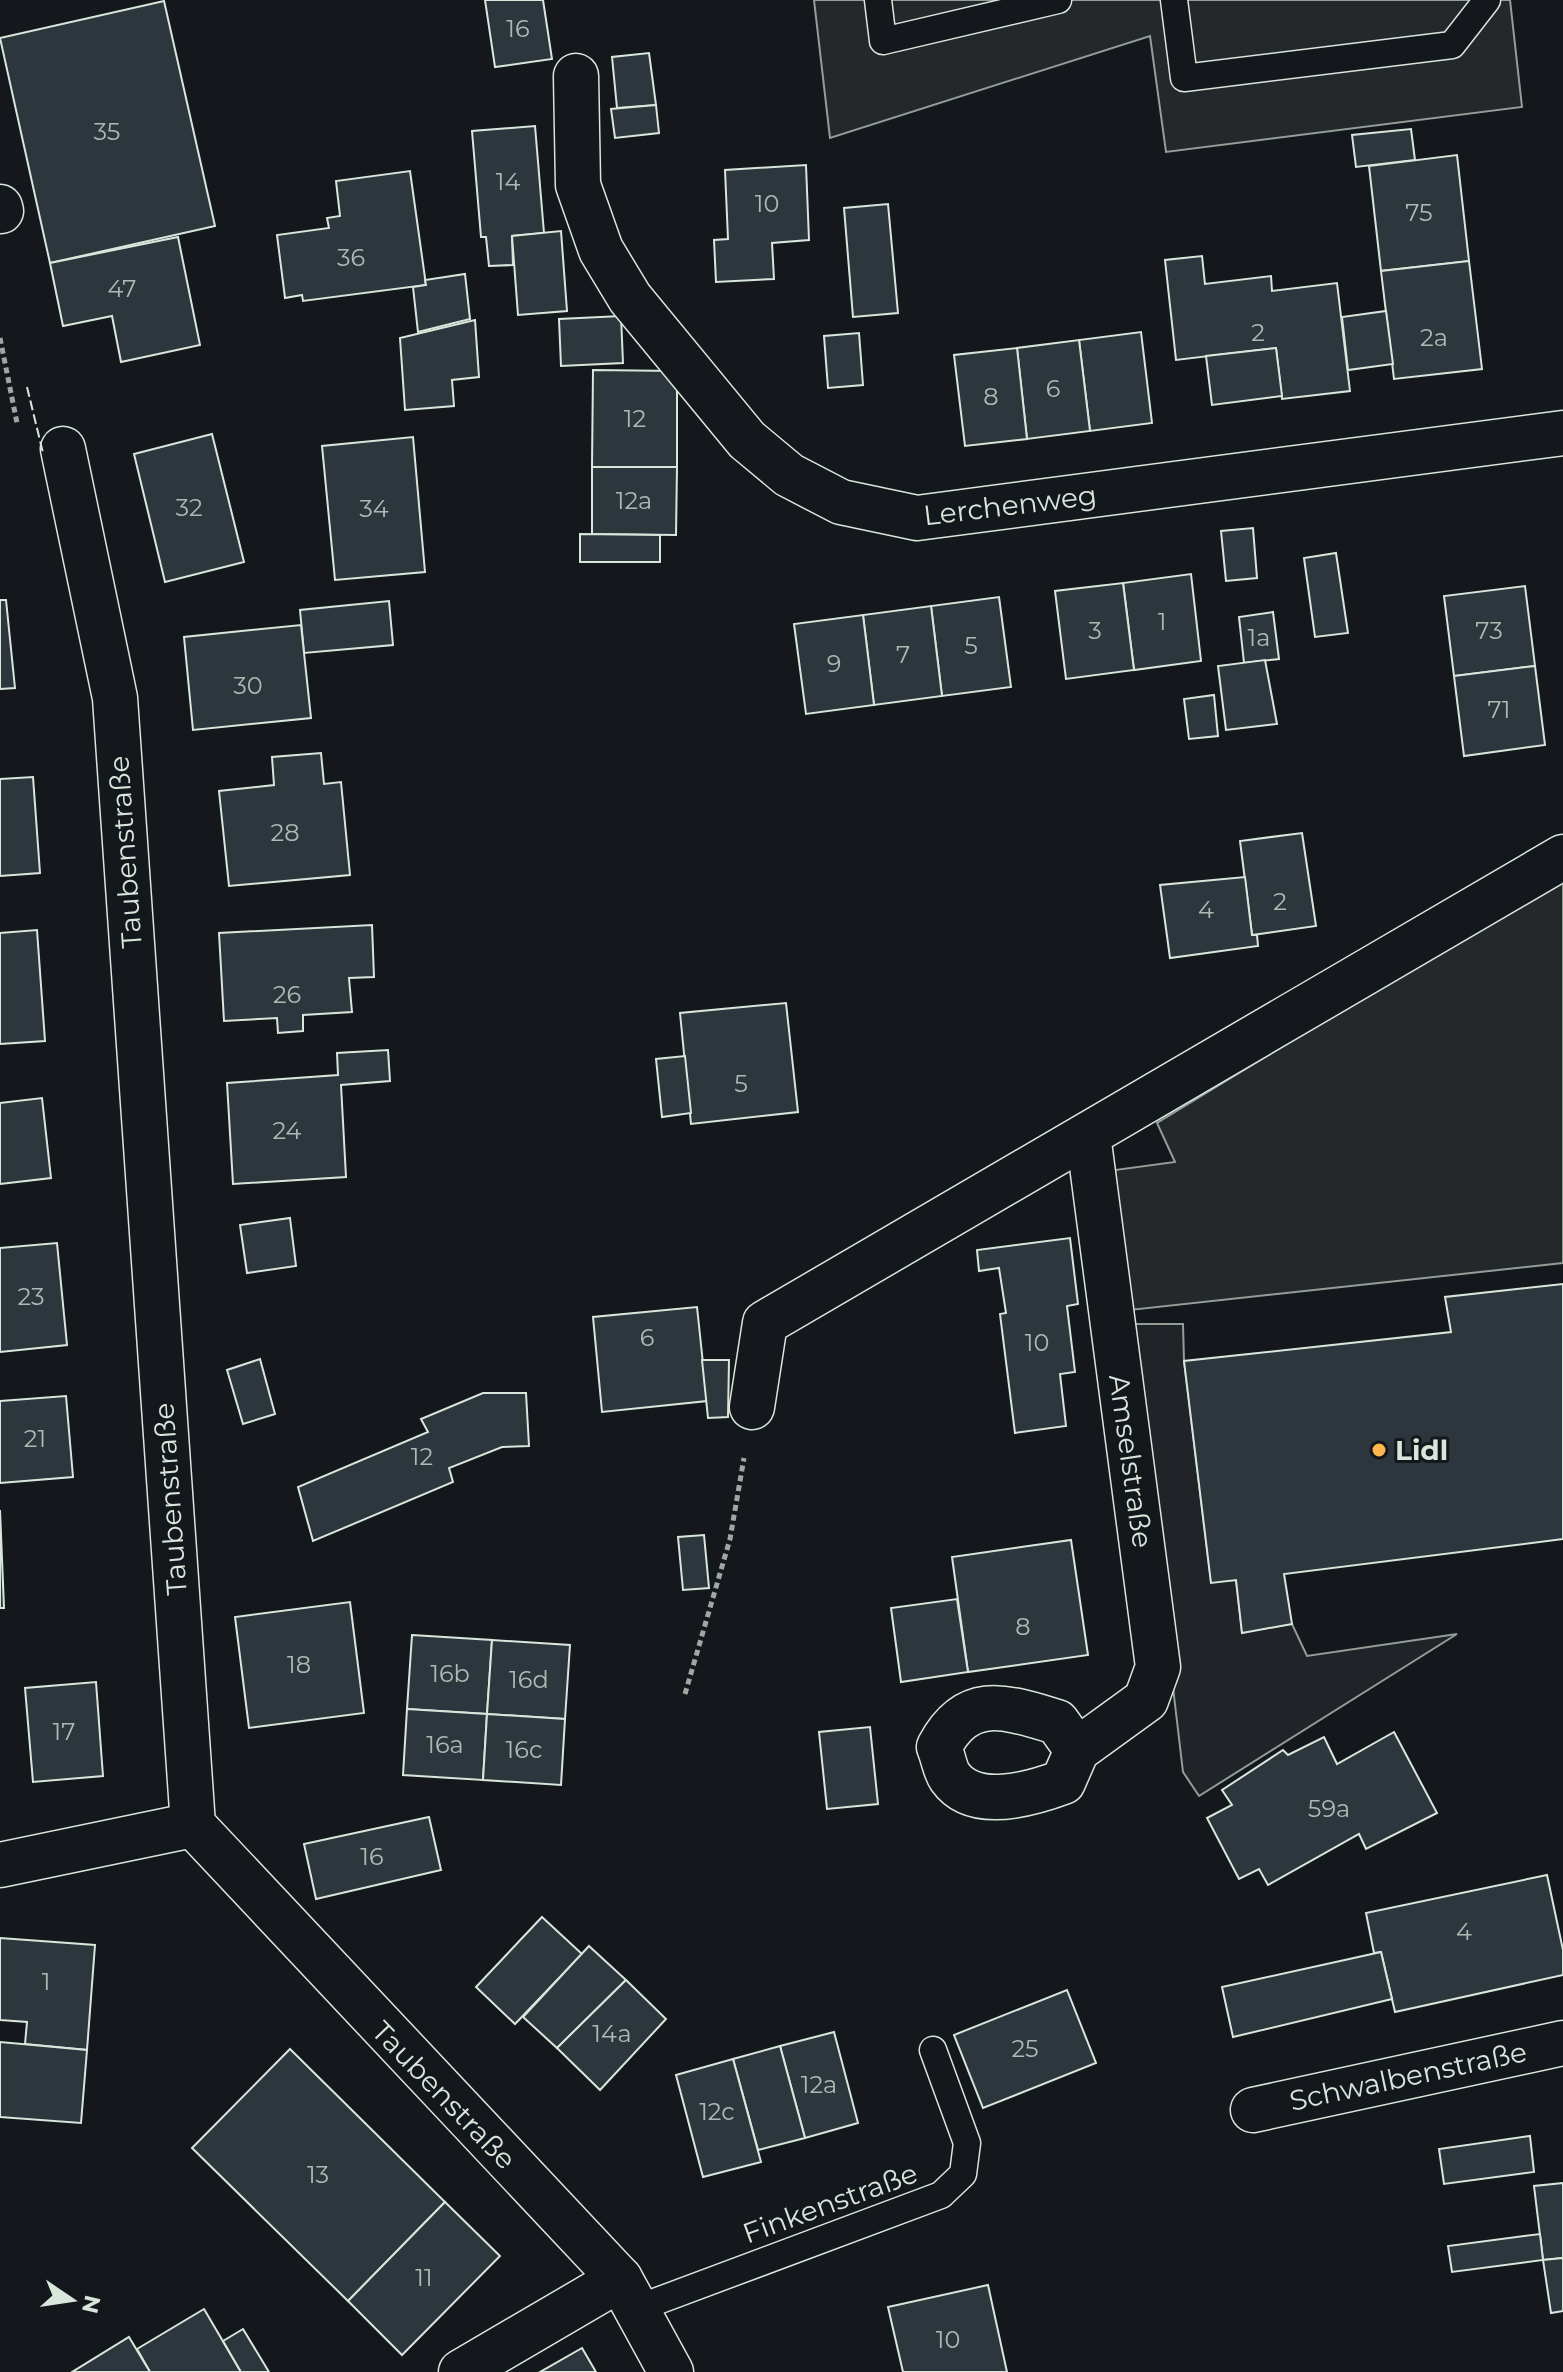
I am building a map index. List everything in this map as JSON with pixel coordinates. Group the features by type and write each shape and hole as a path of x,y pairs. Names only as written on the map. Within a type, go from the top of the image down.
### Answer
{"street":[{"name":"Lerchenweg","path":"576,76 578,185 601,250 630,298 747,440 789,475 841,502 917,518 1563,433"},
{"name":"Taubenstraße","path":"63,449 115,698 193,1825 628,2294 671,2372"},
{"path":"752,1407 765,1323 1563,857"},
{"name":"Amselstraße","path":"1077,1750 1146,1700 1158,1667 1088,1135"},
{"path":"0,1865 193,1825"},
{"name":"Schwalbenstraße","path":"1253,2110 1563,2043"},
{"path":"461,2372 628,2294"}],"lane":[{"path":"878,0 883,41 1058,0"},
{"path":"1174,0 1184,78 1452,45 1487,0"},
{"name":"Finkenstraße","path":"628,2294 941,2195 963,2174 967,2143 933,2050"}],"path":[{"path":"0,338 24,457 63,449"},
{"path":"685,1694 730,1539 752,1407"}],"shaded area":[{"path":"814,0 1510,0 1522,107 1166,152 1150,36 830,138"},
{"path":"1563,875 1563,1263 1130,1310 1115,1170 1175,1162 1157,1123"},
{"path":"1130,1324 1183,1324 1184,1361 1211,1582 1236,1580 1242,1632 1292,1624 1307,1656 1457,1634 1199,1796 1183,1772"}],"building":[{"path":"485,0 543,0 552,59 495,67"},
{"path":"164,1 215,226 50,263 0,38"},
{"path":"649,53 656,105 617,108 612,57"},
{"path":"656,105 659,133 615,138 611,109"},
{"path":"535,126 544,233 512,236 513,265 489,266 486,237 481,237 472,131"},
{"path":"1411,129 1415,160 1356,167 1352,135"},
{"path":"1457,155 1469,261 1381,271 1369,166"},
{"path":"806,165 809,240 772,243 774,279 716,282 714,240 728,239 725,170"},
{"path":"410,171 426,285 303,301 302,295 285,298 277,235 329,228 327,218 340,216 336,181"},
{"path":"888,204 898,313 853,317 844,208"},
{"path":"561,231 567,311 518,315 512,236"},
{"path":"178,237 200,345 121,362 112,316 63,326 50,263"},
{"path":"1202,256 1205,284 1271,276 1272,291 1337,283 1350,391 1282,399 1276,348 1176,360 1165,260"},
{"path":"1469,261 1482,369 1394,379 1381,271"},
{"path":"465,274 470,319 418,332 413,287 426,285 425,280"},
{"path":"1386,311 1393,364 1348,370 1342,317"},
{"path":"621,316 623,363 561,366 559,319"},
{"path":"475,320 479,377 452,380 454,406 405,410 400,338"},
{"path":"1141,332 1152,423 1090,431 1079,340"},
{"path":"859,333 863,385 828,388 824,336"},
{"path":"1079,340 1090,431 1027,439 1017,348"},
{"path":"1017,348 1027,439 965,446 954,355"},
{"path":"1276,348 1282,396 1212,405 1206,356"},
{"path":"593,370 677,371 677,467 592,467"},
{"path":"212,434 244,562 165,582 134,454"},
{"path":"413,437 425,572 335,580 322,446"},
{"path":"592,467 677,467 676,535 592,534"},
{"path":"1253,528 1257,578 1226,581 1221,531"},
{"path":"580,534 660,535 660,562 580,562"},
{"path":"1336,553 1348,633 1315,637 1304,558"},
{"path":"1191,574 1201,661 1134,670 1123,583"},
{"path":"1123,583 1134,670 1066,679 1055,591"},
{"path":"1525,586 1535,666 1454,676 1444,596"},
{"path":"999,597 1011,687 942,696 931,606"},
{"path":"0,600 6,600 15,688 0,689"},
{"path":"389,601 393,645 304,653 300,610"},
{"path":"931,606 942,696 874,705 863,615"},
{"path":"1273,612 1279,659 1244,663 1239,617"},
{"path":"863,615 874,705 806,714 794,624"},
{"path":"301,625 311,718 193,730 184,637"},
{"path":"1265,660 1277,724 1226,730 1218,666"},
{"path":"1535,666 1545,745 1464,756 1454,676"},
{"path":"1214,695 1218,736 1189,739 1184,699"},
{"path":"321,753 324,784 341,782 350,875 229,886 219,791 274,785 272,757"},
{"path":"33,777 40,873 0,876 0,779"},
{"path":"1302,833 1316,926 1252,935 1240,841"},
{"path":"1245,877 1252,935 1257,935 1258,946 1170,958 1160,885"},
{"path":"372,925 374,977 349,978 352,1012 303,1015 303,1031 278,1033 277,1018 224,1021 219,933"},
{"path":"37,930 45,1041 0,1044 0,933"},
{"path":"786,1003 798,1112 691,1124 680,1013"},
{"path":"388,1050 390,1081 341,1085 346,1177 233,1184 227,1083 338,1075 337,1053"},
{"path":"685,1056 691,1113 662,1117 656,1059"},
{"path":"42,1098 51,1178 0,1184 0,1103"},
{"path":"290,1218 296,1266 247,1273 240,1225"},
{"path":"1070,1238 1078,1304 1067,1306 1075,1372 1060,1374 1066,1426 1015,1433 1000,1314 1006,1313 999,1268 979,1271 977,1250"},
{"path":"57,1243 67,1345 0,1352 0,1248"},
{"name":"Lidl","path":"1563,1284 1563,1539 1284,1574 1292,1624 1242,1633 1236,1580 1211,1583 1184,1361 1451,1332 1445,1297"},
{"path":"697,1307 707,1401 602,1412 593,1317"},
{"path":"260,1359 275,1414 243,1424 227,1370"},
{"path":"702,1360 729,1360 728,1417 708,1418"},
{"path":"483,1393 526,1393 529,1446 502,1447 449,1468 453,1482 313,1541 298,1487 428,1432 421,1419"},
{"path":"66,1396 73,1477 0,1483 0,1401"},
{"path":"0,1510 4,1608 0,1608"},
{"path":"704,1535 709,1588 683,1590 678,1537"},
{"path":"1071,1540 1088,1655 968,1672 952,1557"},
{"path":"957,1599 968,1672 901,1682 891,1608"},
{"path":"350,1602 364,1713 249,1728 235,1617"},
{"path":"412,1635 492,1640 487,1714 407,1709"},
{"path":"492,1640 570,1645 565,1719 487,1714"},
{"path":"96,1682 103,1776 33,1782 25,1688"},
{"path":"407,1709 487,1714 483,1780 403,1775"},
{"path":"487,1714 565,1719 561,1785 483,1780"},
{"path":"870,1727 878,1804 827,1809 819,1732"},
{"path":"1394,1732 1437,1813 1366,1849 1359,1834 1268,1885 1259,1869 1239,1879 1207,1818 1232,1805 1222,1790 1283,1750 1288,1755 1324,1737 1337,1764"},
{"path":"429,1817 441,1870 316,1899 304,1844"},
{"path":"1547,1875 1563,1950 1563,1975 1395,2012 1381,1952 1374,1953 1366,1913"},
{"path":"542,1917 582,1954 515,2024 476,1987"},
{"path":"0,1938 95,1945 87,2050 25,2044 27,2022 0,2020"},
{"path":"589,1946 626,1980 557,2048 523,2017"},
{"path":"1381,1952 1392,1999 1233,2037 1222,1987"},
{"path":"626,1980 666,2019 600,2090 557,2048"},
{"path":"1067,1990 1096,2063 983,2108 954,2035"},
{"path":"834,2032 858,2123 805,2138 780,2046"},
{"path":"0,2042 87,2050 81,2123 0,2117"},
{"path":"780,2046 805,2138 758,2150 733,2059"},
{"path":"290,2049 445,2202 348,2301 192,2148"},
{"path":"733,2059 761,2162 703,2177 676,2075"},
{"path":"1530,2136 1534,2172 1444,2184 1439,2149"},
{"path":"1563,2183 1563,2258 1543,2260 1534,2186"},
{"path":"445,2202 500,2256 402,2355 348,2301"},
{"path":"1540,2234 1543,2260 1452,2272 1448,2246"},
{"path":"1563,2258 1563,2311 1551,2313 1543,2260"},
{"path":"988,2285 1007,2372 903,2372 888,2307"},
{"path":"204,2309 241,2372 150,2372 137,2349"},
{"path":"243,2329 269,2372 241,2372 223,2341"},
{"path":"129,2337 150,2372 72,2372"},
{"path":"582,2348 596,2372 540,2372"}],"fence":[{"path":"27,387 43,453"}],"place":[{"name":"Lidl","path":"1379,1450"}]}
